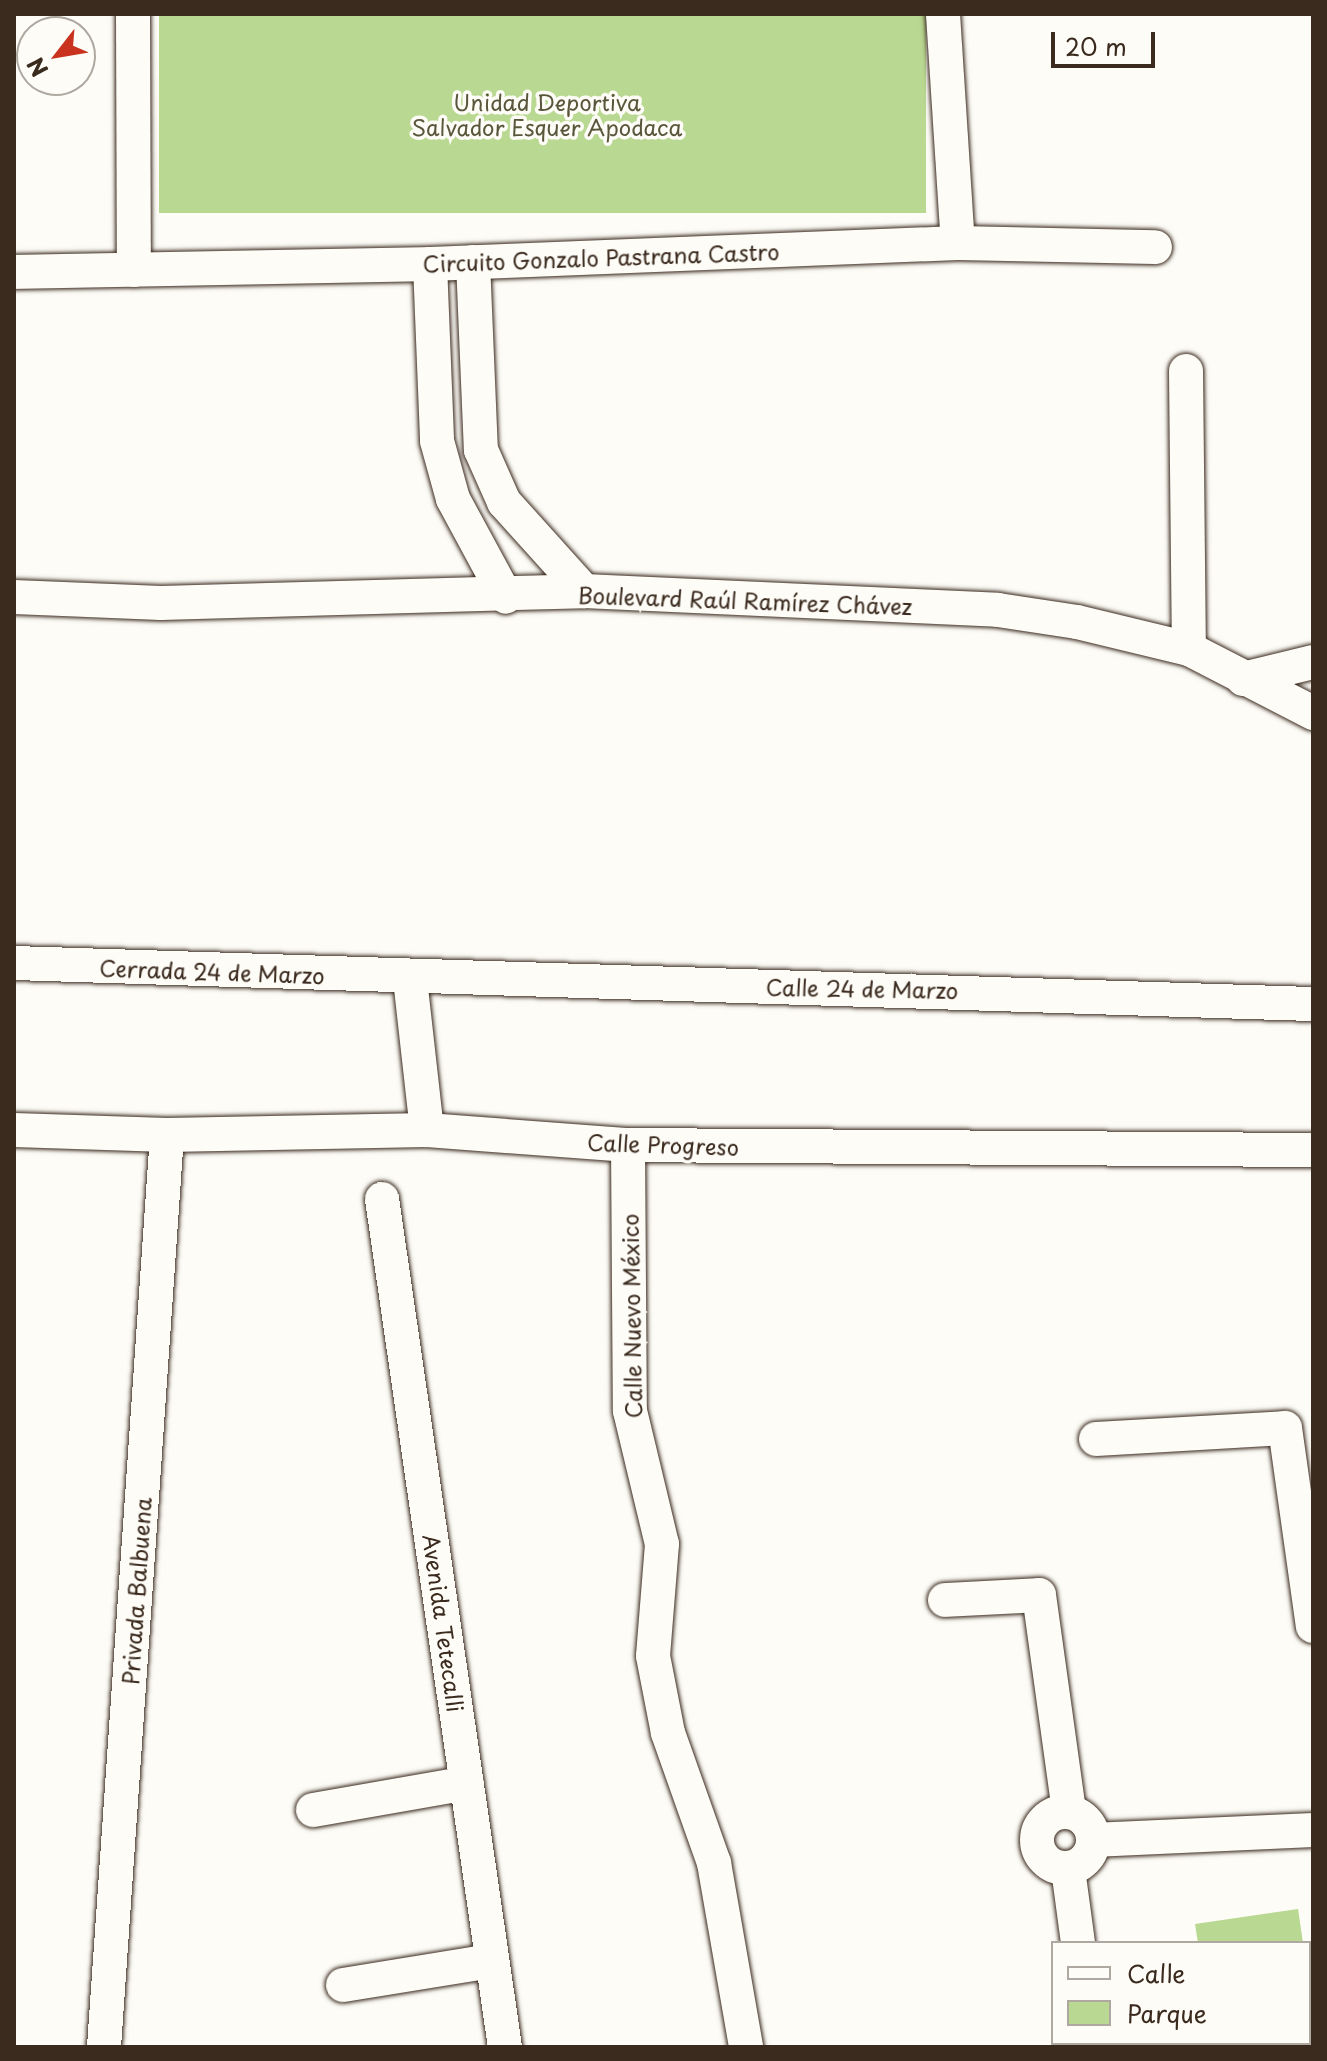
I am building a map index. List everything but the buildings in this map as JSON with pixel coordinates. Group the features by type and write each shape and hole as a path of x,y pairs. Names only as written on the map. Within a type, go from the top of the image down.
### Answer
{"street":[{"path":"133,14 134,270"},
{"path":"943,14 958,243"},
{"name":"Circuito Gonzalo Pastrana Castro","path":"14,272 430,264 958,243 1155,247"},
{"path":"473,262 481,450 504,502 584,591"},
{"path":"430,264 437,441 453,499 506,597"},
{"path":"1186,371 1189,649"},
{"name":"Boulevard Raúl Ramírez Chávez","path":"14,597 161,603 506,597 584,591 998,610 1077,622 1189,649 1313,713"},
{"path":"1243,679 1313,662"},
{"name":"Cerrada 24 de Marzo","path":"14,963 410,979"},
{"path":"410,979 427,1130"},
{"name":"Calle 24 de Marzo","path":"410,979 1005,991 1313,1004"},
{"name":"Calle Progreso","path":"14,1130 167,1135 427,1130 628,1145 1313,1150"},
{"name":"Privada Balbuena","path":"104,2047 167,1135"},
{"name":"Calle Nuevo México","path":"628,1145 630,1411 662,1544 653,1656 668,1733 714,1863 746,2047"},
{"name":"Avenida Tetecalli","path":"382,1199 505,2047"},
{"path":"1096,1439 1285,1428 1313,1626"},
{"path":"945,1600 1039,1595 1069,1812"},
{"path":"313,1810 467,1783"},
{"path":"1069,1812 1082,1817 1093,1840 1090,1853 1068,1869 1053,1866 1041,1855 1037,1839 1041,1825 1053,1814 1069,1812"},
{"path":"1093,1840 1313,1830"},
{"path":"1068,1869 1078,1941"},
{"path":"343,1985 492,1961"}],"green space":[{"name":"Unidad Deportiva Salvador Esquer Apodaca","path":"159,14 926,14 926,213 159,213"},
{"path":"1298,1909 1303,1941 1198,1941 1195,1924"},
{"path":"1311,2018 1313,2047 1213,2047 1311,2045"}]}
